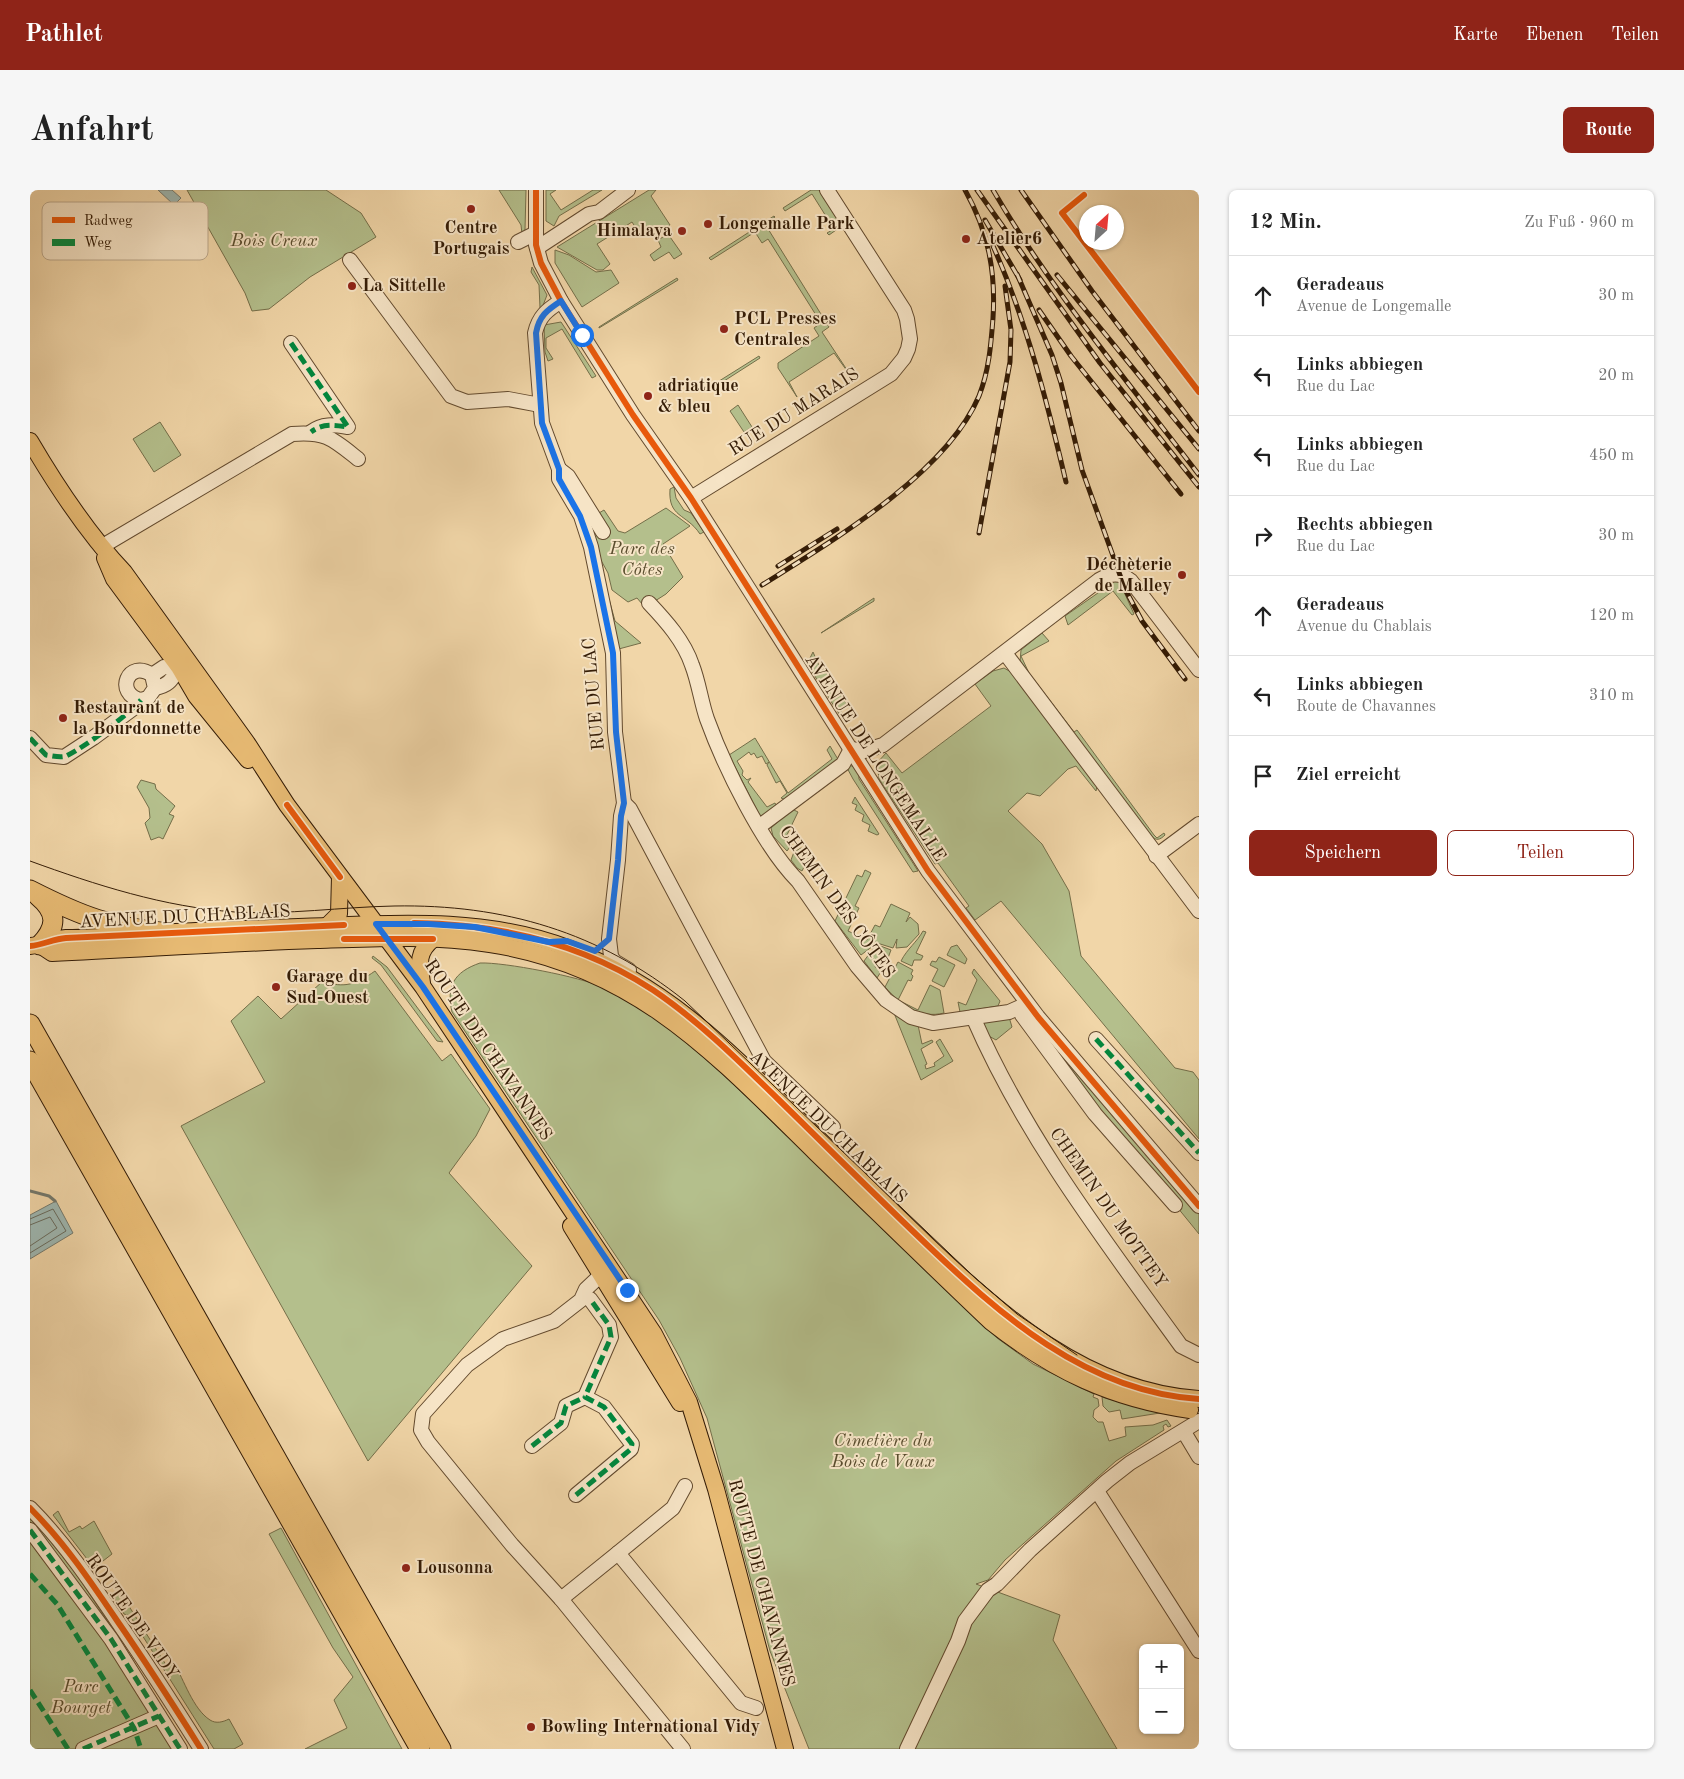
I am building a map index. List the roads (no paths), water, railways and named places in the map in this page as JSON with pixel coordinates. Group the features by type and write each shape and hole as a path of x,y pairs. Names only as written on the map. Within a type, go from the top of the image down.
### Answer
{"highway":[{"path":"31,890 73,911 105,924 170,932"},
{"path":"31,890 47,904 53,918 49,935 35,945"},
{"path":"30,1024 441,1749"},
{"path":"30,1061 420,1749"}],"main road":[{"name":"ROUTE DE CHAVANNES","path":"30,441 101,548 124,572 183,664 248,743 287,805 423,987 548,1174 574,1222 637,1306 671,1364 689,1402 716,1489 784,1749"},
{"path":"327,926 339,914 340,877"},
{"name":"AVENUE DU CHABLAIS","path":"35,945 53,939 170,932 376,924 434,924 475,927 549,942 591,958 627,976 679,1009 751,1072 967,1283 1029,1332 1069,1358 1122,1383 1170,1396 1199,1399"},
{"name":"AVENUE DU CHABLAIS","path":"35,945 52,952 199,944 387,938 433,939 492,944 525,952 588,972 640,999 667,1016 718,1057 991,1322 1022,1346 1073,1376 1116,1394 1162,1406 1199,1410"},
{"path":"423,987 419,960 425,946 433,939"},
{"name":"ROUTE DE CHAVANNES","path":"574,1222 598,1288 696,1427"}],"street":[{"path":"536,190 536,242 541,263 561,301"},
{"path":"536,242 589,214 599,212 628,190"},
{"name":"RUE DU MARAIS","path":"691,498 891,374 904,358 908,349 909,328 904,310 827,190"},
{"path":"350,260 450,396 460,400 480,402 508,399 540,405"},
{"name":"RUE DU LAC","path":"561,301 546,311 538,320 536,333 540,405 547,441 559,469 559,479 580,516 588,538 613,653 616,732 624,803 621,816 609,939 611,956 614,961 668,995 679,1009"},
{"name":"AVENUE DE LONGEMALLE","path":"561,301 633,415 691,498 928,871 1023,1006 1199,1206"},
{"path":"291,343 348,427 330,424 312,432"},
{"path":"101,548 292,434 312,432 332,438 358,459"},
{"path":"559,469 568,476 603,532"},
{"path":"869,778 871,762 883,745 1098,580 1118,574 1131,582 1199,670"},
{"name":"CHEMIN DES CÔTES","path":"649,603 674,633 692,663 703,708 724,759 760,826 784,866 798,881 857,966 886,1000 911,1017 926,1022 973,1017 1023,1006"},
{"path":"1005,652 1199,911"},
{"path":"141,700 130,695 126,682 130,674 138,670 146,670 154,682 163,686 174,679 183,664"},
{"path":"30,738 46,755 64,757 107,728 141,700 148,698 154,682"},
{"path":"843,764 851,749 864,751 883,745"},
{"path":"843,764 852,762 860,764"},
{"name":"CHEMIN DES CÔTES","path":"760,826 843,764"},
{"name":"RUE DU LAC","path":"624,803 630,809 764,1061 833,1127"},
{"path":"1156,856 1199,824"},
{"path":"549,942 567,941 595,951 609,939"},
{"path":"1023,1006 1022,1015 1095,1114 1176,1206"},
{"name":"CHEMIN DU MOTTEY","path":"973,1017 992,1062 1056,1171 1181,1346 1199,1355"},
{"path":"1096,1039 1199,1153"},
{"name":"ROUTE DE CHAVANNES","path":"585,1397 611,1337 598,1288 613,1282 655,1347 671,1364"},
{"path":"598,1288 554,1321 503,1339 476,1356 424,1414 421,1430 428,1442 512,1545 562,1599 683,1749"},
{"path":"532,1446 560,1423 566,1406 585,1397 604,1407 632,1444 631,1449 576,1495"},
{"path":"906,1749 958,1641 965,1621 984,1594 1130,1463 1184,1432 1199,1421"},
{"path":"1184,1432 1199,1457"},
{"path":"562,1599 673,1508 685,1486"},
{"path":"1097,1491 1199,1651"},
{"name":"ROUTE DE VIDY","path":"30,1508 44,1521 93,1584 144,1658 201,1749"},
{"path":"30,1530 83,1598 180,1749"},
{"path":"618,1553 741,1703 756,1708"},
{"path":"84,1749 159,1716"}],"water":[{"path":"158,190 172,190 181,198 177,202 171,202"},
{"path":"56,1201 73,1233 30,1259 30,1215"}],"waterway":[{"path":"30,1191 49,1196 55,1201"}],"tram line":[{"path":"30,861 131,894 209,909 255,913 394,906 474,910 512,917 584,940 619,957 652,977 685,1001 972,1275 1017,1314 1077,1355"}],"railway":[{"path":"762,585 853,526 914,478 941,452 963,425 979,396 985,377 990,348 994,301 992,268 985,236 965,190"},
{"path":"977,190 1100,363 1199,487"},
{"path":"993,190 1065,300 1199,475"},
{"path":"1021,190 1092,291 1199,431"},
{"path":"985,220 1020,280"},
{"path":"993,246 1026,333 1044,392 1066,482"},
{"path":"1017,274 1052,355 1061,383 1082,470 1125,589 1142,621 1185,679"},
{"path":"1057,275 1199,449"},
{"path":"979,533 1010,362 1011,330 1005,286"},
{"path":"1039,310 1071,356 1181,494"},
{"path":"778,566 837,529"}],"place":[{"name":"Centre Portugais","path":"471,209"},
{"name":"Longemalle Park","path":"708,224"},
{"name":"Himalaya","path":"682,231"},
{"name":"Atelier6","path":"966,239"},
{"name":"La Sittelle","path":"352,286"},
{"name":"PCL Presses Centrales","path":"724,329"},
{"name":"adriatique & bleu","path":"648,396"},
{"name":"Déchèterie de Malley","path":"1182,575"},
{"name":"Restaurant de la Bourdonnette","path":"63,718"},
{"name":"Garage du Sud-Ouest","path":"276,987"},
{"name":"Lousonna","path":"406,1568"},
{"name":"Bowling International Vidy","path":"531,1727"}],"park label":[{"name":"Bois Creux","path":"274,241"},
{"name":"Parc des Côtes","path":"642,559"},
{"name":"Cimetière du Bois de Vaux","path":"883,1451"},
{"name":"Parc Bourget","path":"81,1697"}]}
